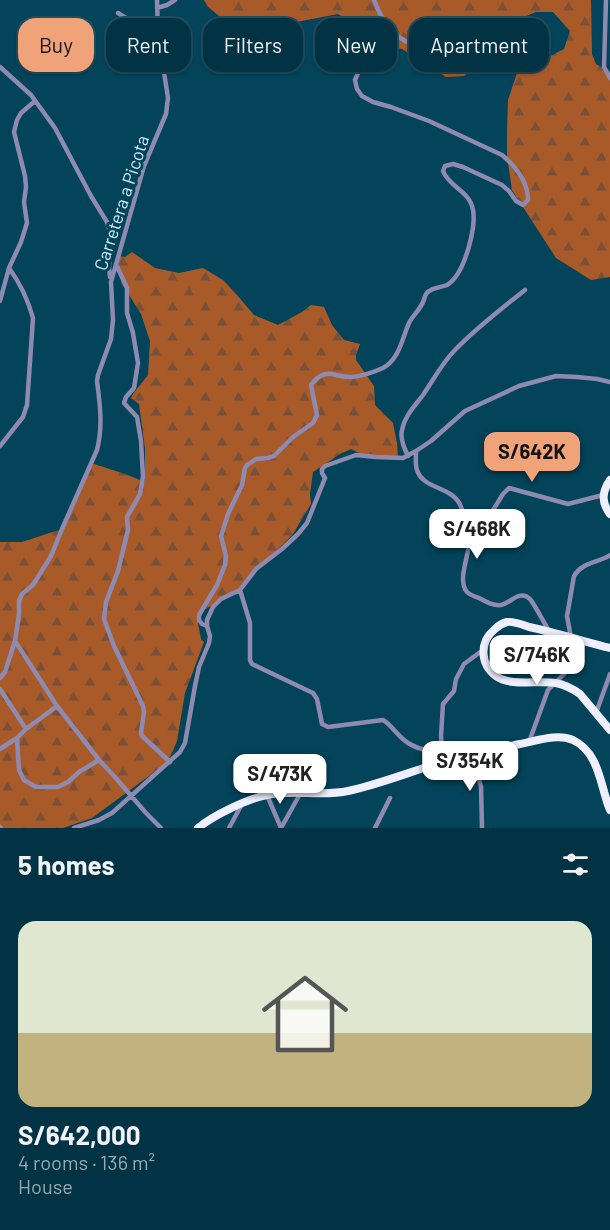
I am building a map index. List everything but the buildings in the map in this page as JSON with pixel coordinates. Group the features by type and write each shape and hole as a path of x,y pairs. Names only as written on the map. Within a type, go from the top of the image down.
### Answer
{"highway":[{"path":"610,480 603,495 606,509 610,514"},
{"path":"609,728 574,690 555,683 507,680 497,677 486,664 483,650 484,643 491,633 498,626 507,622 610,648"},
{"path":"198,828 219,814 267,795 287,792 300,794 345,792 470,754 558,737 575,741 590,754 610,810"}],"street":[{"name":"Carretera a Picota","path":"157,0 158,18"},
{"path":"158,8 175,0"},
{"path":"374,0 382,18"},
{"path":"606,0 608,53 604,67 610,78"},
{"path":"118,13 126,18"},
{"path":"0,67 31,95 55,128 107,222 110,232 111,282"},
{"name":"Carretera a Picota","path":"0,678 5,672 15,641 19,601 22,594 33,585 51,556 100,440 101,424 97,381 111,339 111,282 144,166 166,114 168,98 164,72"},
{"path":"207,626 199,621 199,615 217,585 225,565 226,556 221,536 228,514 242,485 247,465 256,459 273,456 293,437 313,423 317,415 311,385 323,374 332,373 352,377 380,369 392,362 427,293 445,286 453,280 463,266 474,223 473,210 467,196 445,176 444,166 453,164 463,167 502,185 523,205 528,200 520,173 502,155 429,121 362,96 355,80 359,72"},
{"path":"0,300 9,268 27,223 24,202 25,176 14,132 21,113 35,101"},
{"path":"116,264 127,288 127,314 134,333 138,363 134,388 124,403 137,417 143,477 140,494 127,517 128,530 118,571 106,602 104,619 114,646 144,706 142,736 170,762"},
{"path":"0,446 23,417 27,405 33,318 17,279 9,268"},
{"path":"408,456 401,432 409,412 423,395 436,373 454,351 525,290"},
{"path":"74,828 112,813 180,752 185,743 199,667 209,643 207,620 213,607 221,599 240,590 256,569 282,549 307,523 323,486 325,478 322,469 325,466 356,455 394,458 408,456 465,411 519,386 556,376 610,382"},
{"path":"416,451 417,472 421,478 449,493 461,506 469,542 464,571 466,591 492,605 504,604 518,596 525,597 530,600 549,631"},
{"path":"489,515 509,488 568,504 603,495"},
{"path":"529,742 548,690 572,666 567,616 574,576 584,565 610,555"},
{"path":"240,590 250,623 251,662 256,667 314,695 317,699 322,724 328,727 383,720 400,737 422,750 470,754 481,786 482,828"},
{"path":"15,641 57,706 99,760 161,828"},
{"path":"442,752 443,704 454,691 456,679 464,664 483,650"},
{"path":"596,713 610,676"},
{"path":"0,689 26,729"},
{"path":"0,740 2,748 57,706"},
{"path":"17,738 19,770 24,780 36,787 58,787 99,760"},
{"path":"281,828 300,794"},
{"path":"267,795 281,828"},
{"path":"375,828 390,798"},
{"path":"229,828 242,804"}],"green space":[{"path":"204,0 591,0 592,54 596,64 610,72 610,277 591,280 556,258 512,190 507,156 508,100 517,73 549,72 549,57 564,49 570,31 553,12 536,12 521,18 409,18 409,53 397,48 397,18 344,18 338,14 303,21 303,18 223,18 207,6"},
{"path":"438,72 469,72 464,76 446,77"},
{"path":"132,252 155,268 179,273 203,268 223,280 254,315 278,325 311,305 324,307 332,325 344,340 360,344 356,360 374,386 375,405 393,423 398,459 367,457 351,449 313,472 311,504 293,534 236,592 204,610 198,623 201,639 204,642 185,693 177,741 168,762 92,818 63,828 0,828 0,542 22,542 62,529 91,463 145,482 145,449 139,404 131,398 148,375 150,341 141,314 122,284 116,264 118,256 125,257"}]}
